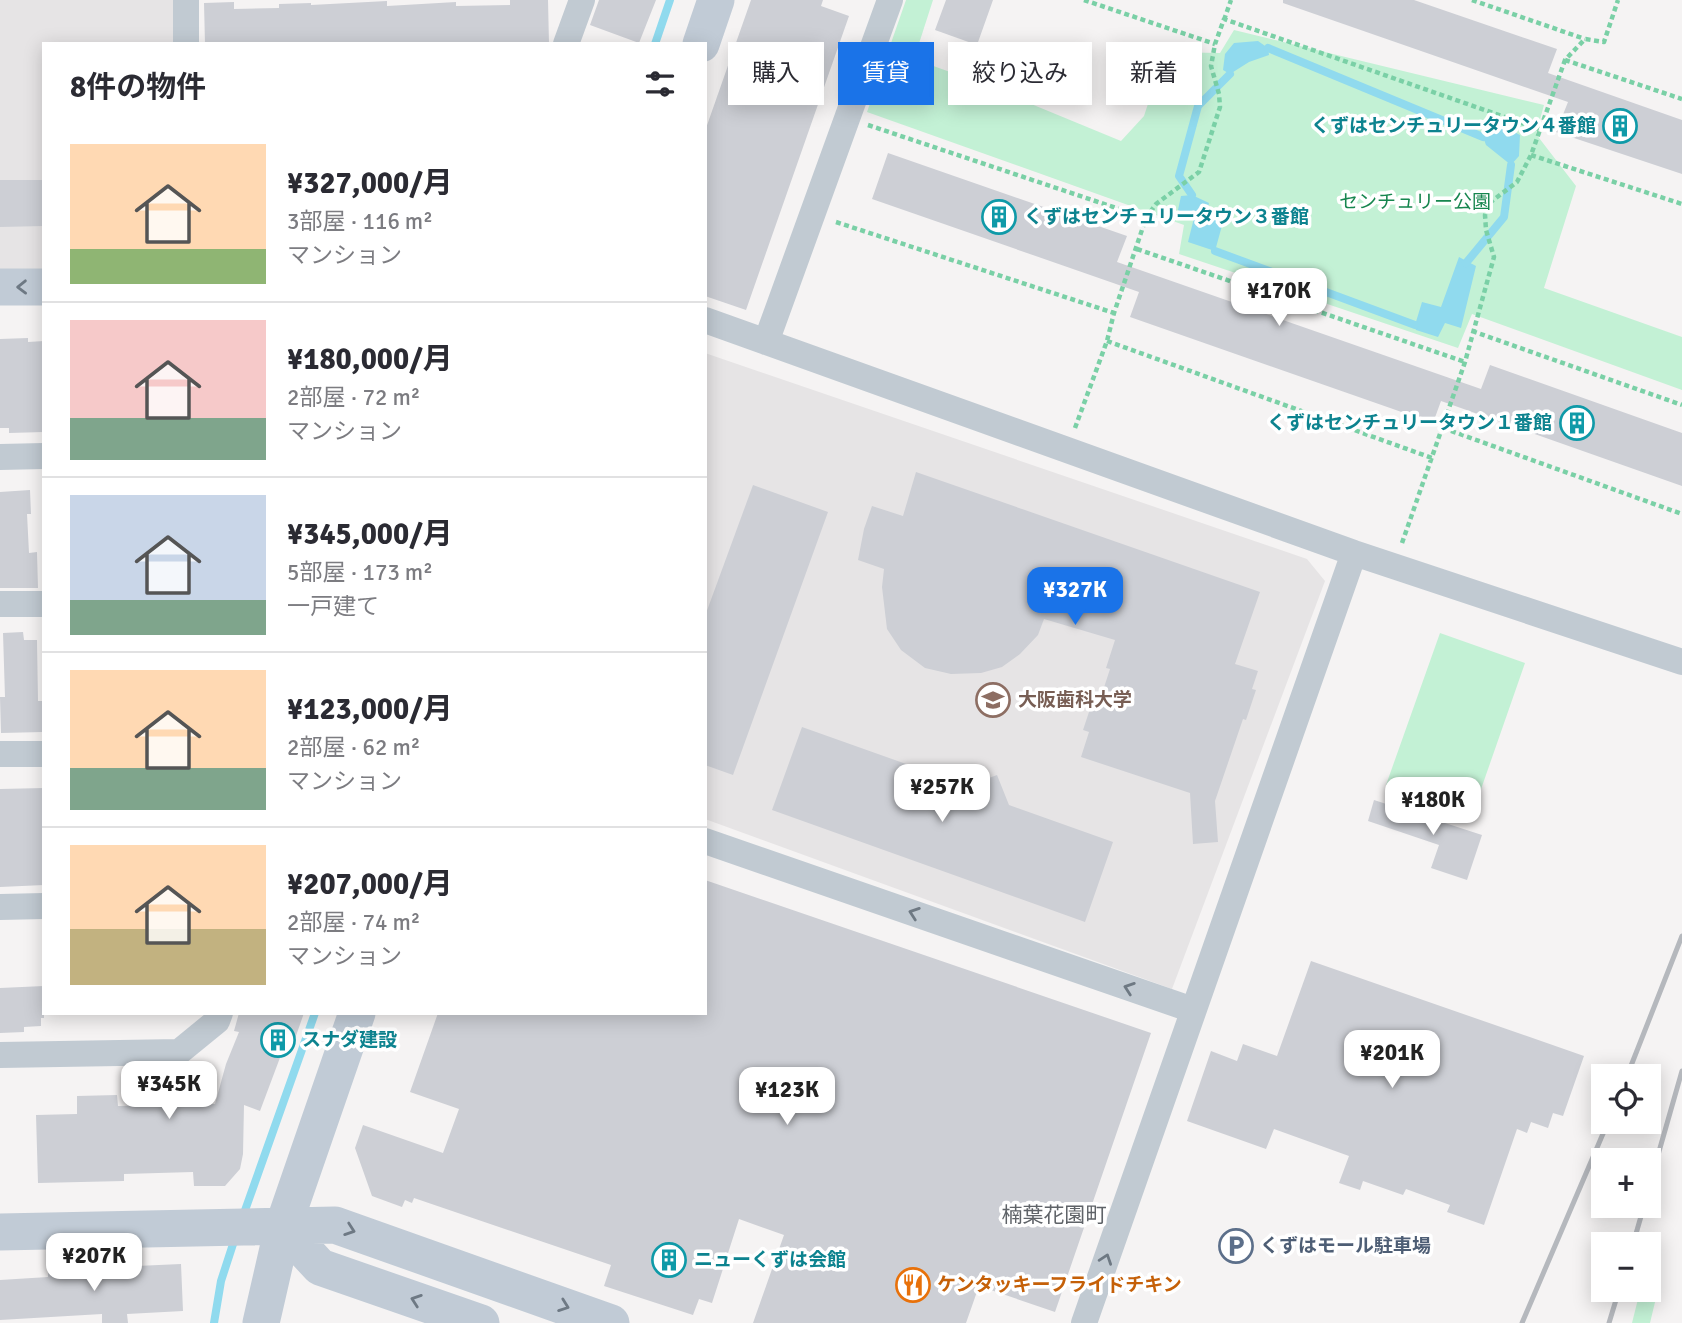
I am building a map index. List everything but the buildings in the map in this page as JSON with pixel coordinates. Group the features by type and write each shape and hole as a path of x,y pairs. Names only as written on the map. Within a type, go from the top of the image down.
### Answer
{"street":[{"path":"186,0 186,42"},
{"path":"567,42 582,0"},
{"path":"702,42 716,0"},
{"path":"766,342 891,0"},
{"path":"0,287 42,287"},
{"path":"707,321 1354,553 1682,662"},
{"path":"0,457 42,456"},
{"path":"1084,1323 1354,553"},
{"path":"0,604 42,604"},
{"path":"0,754 42,754"},
{"path":"707,842 1194,1010"},
{"path":"0,907 42,906"},
{"path":"0,1055 179,1052 217,1021 219,1015"},
{"path":"261,1323 283,1227 356,1015"},
{"path":"0,1232 335,1225 611,1323"},
{"path":"283,1227 320,1267 481,1323"}],"path":[{"path":"1084,0 1215,44"},
{"path":"1067,449 1108,341 1114,313 1146,218 1156,204 1199,172 1220,107 1211,66 1215,44 1231,0"},
{"path":"1472,0 1585,40 1604,42 1618,0"},
{"path":"1224,19 1539,129"},
{"path":"1393,566 1465,362 1494,257 1485,222 1488,204 1517,182 1531,155 1565,60 1585,40"},
{"path":"1565,60 1682,99"},
{"path":"847,118 1146,218"},
{"path":"1531,155 1682,204"},
{"path":"813,214 1114,313"},
{"path":"1137,249 1465,362"},
{"path":"1472,331 1682,405"},
{"path":"1108,341 1432,458"},
{"path":"1443,428 1682,514"}],"shaded area":[{"path":"0,0 186,0 186,42 42,42 42,287 0,287"},
{"name":"大阪歯科大学","path":"707,354 1307,559 1325,581 1172,989 707,820"}],"green space":[{"name":"センチュリー公園","path":"906,0 933,0 919,42 891,42"},
{"name":"センチュリー公園","path":"1234,30 1544,105 1536,134 1576,186 1544,288 1682,337 1682,390 1472,314 1458,348 1179,254 1184,225 867,112 869,105 934,105 934,66 948,71 948,105 1033,105 1121,141 1144,116 1148,105 1202,105 1202,53 1220,53"},
{"path":"1440,633 1525,663 1472,815 1386,785"},
{"path":"1637,1302 1655,1302 1650,1323 1632,1323"}],"water":[{"path":"1258,41 1268,48 1269,55 1249,62 1230,74 1223,70 1225,54 1234,43"},
{"path":"1507,128 1520,135 1519,156 1511,165 1486,145 1483,137 1495,130"},
{"path":"1192,195 1209,203 1206,215 1223,222 1215,251 1188,242 1194,218 1178,210 1181,196"},
{"path":"1459,257 1476,266 1461,328 1445,323 1438,337 1416,330 1422,302 1441,307"}],"waterway":[{"path":"656,42 670,0"},
{"path":"1268,48 1483,137"},
{"path":"1192,195 1179,176 1198,106 1230,74"},
{"path":"1466,263 1504,217 1511,165"},
{"path":"1215,251 1415,325"},
{"path":"243,1216 314,1015"},
{"path":"214,1323 221,1281 235,1238"}],"railway":[{"path":"1632,1064 1682,936"},
{"path":"1660,1148 1682,1071"},
{"path":"1522,1323 1603,1134"},
{"path":"1636,1232 1641,1218"},
{"path":"1609,1323 1615,1302"}],"place":[{"name":"くずはセンチュリータウン４番館","path":"1620,126"},
{"name":"くずはセンチュリータウン３番館","path":"999,217"},
{"name":"くずはセンチュリータウン１番館","path":"1577,423"},
{"name":"大阪歯科大学","path":"993,700"},
{"name":"スナダ建設","path":"278,1040"},
{"name":"くずはモール駐車場","path":"1236,1246"},
{"name":"ニューくずは会館","path":"669,1260"},
{"name":"ケンタッキーフライドチキン","path":"913,1285"}],"district":[{"name":"楠葉花園町","path":"1054,1215"}]}
